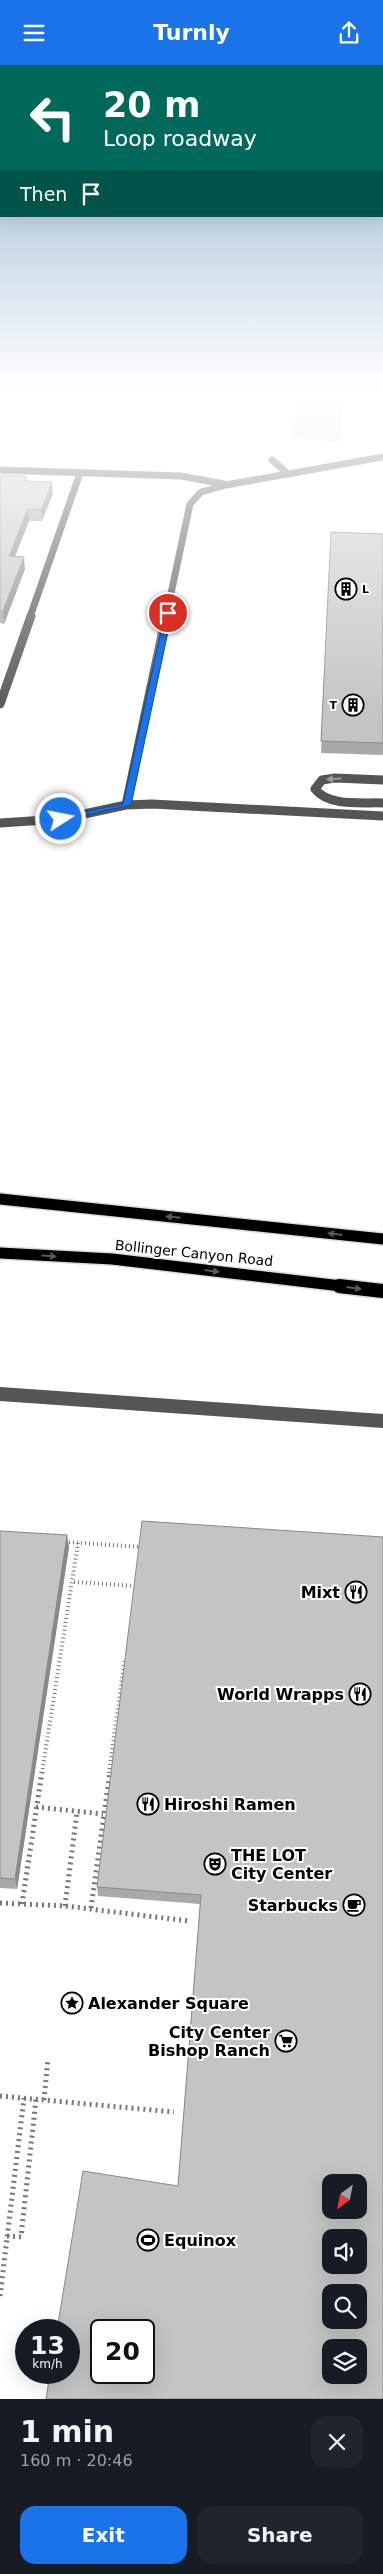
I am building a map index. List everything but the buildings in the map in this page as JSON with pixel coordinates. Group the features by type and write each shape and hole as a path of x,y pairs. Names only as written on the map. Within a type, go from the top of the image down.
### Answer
{"main road":[{"path":"0,1199 383,1239"},
{"name":"Bollinger Canyon Road","path":"0,1253 112,1259 383,1291"}],"street":[{"path":"0,705 71,498"},
{"path":"126,805 190,504 196,498"},
{"path":"383,780 335,778 322,780 314,789 316,794 324,799 383,803"},
{"path":"0,823 61,819 126,805 152,804 383,816"},
{"path":"0,1394 383,1421"}],"path":[{"path":"58,1541 150,1548"},
{"path":"22,1904 78,1543"},
{"path":"139,1557 140,1547"},
{"path":"134,1595 136,1576"},
{"path":"74,1582 135,1586"},
{"path":"91,1908 126,1652"},
{"path":"36,1807 103,1814"},
{"path":"65,1905 77,1811"},
{"path":"0,1903 65,1905 189,1921"},
{"path":"44,2100 48,2059"},
{"path":"0,2096 174,2112"},
{"path":"0,2296 24,2098"},
{"path":"7,2236 21,2237 36,2099"}],"place":[{"name":"L","path":"346,589"},
{"name":"T","path":"353,705"},
{"name":"Mixt","path":"356,1592"},
{"name":"World Wrapps","path":"360,1694"},
{"name":"Hiroshi Ramen","path":"148,1804"},
{"name":"THE LOT City Center","path":"215,1864"},
{"name":"Starbucks","path":"354,1905"},
{"name":"Alexander Square","path":"72,2003"},
{"name":"City Center Bishop Ranch","path":"286,2041"},
{"name":"Equinox","path":"148,2240"}],"route":[{"path":"61,819 126,805 131,793 168,613"}]}
